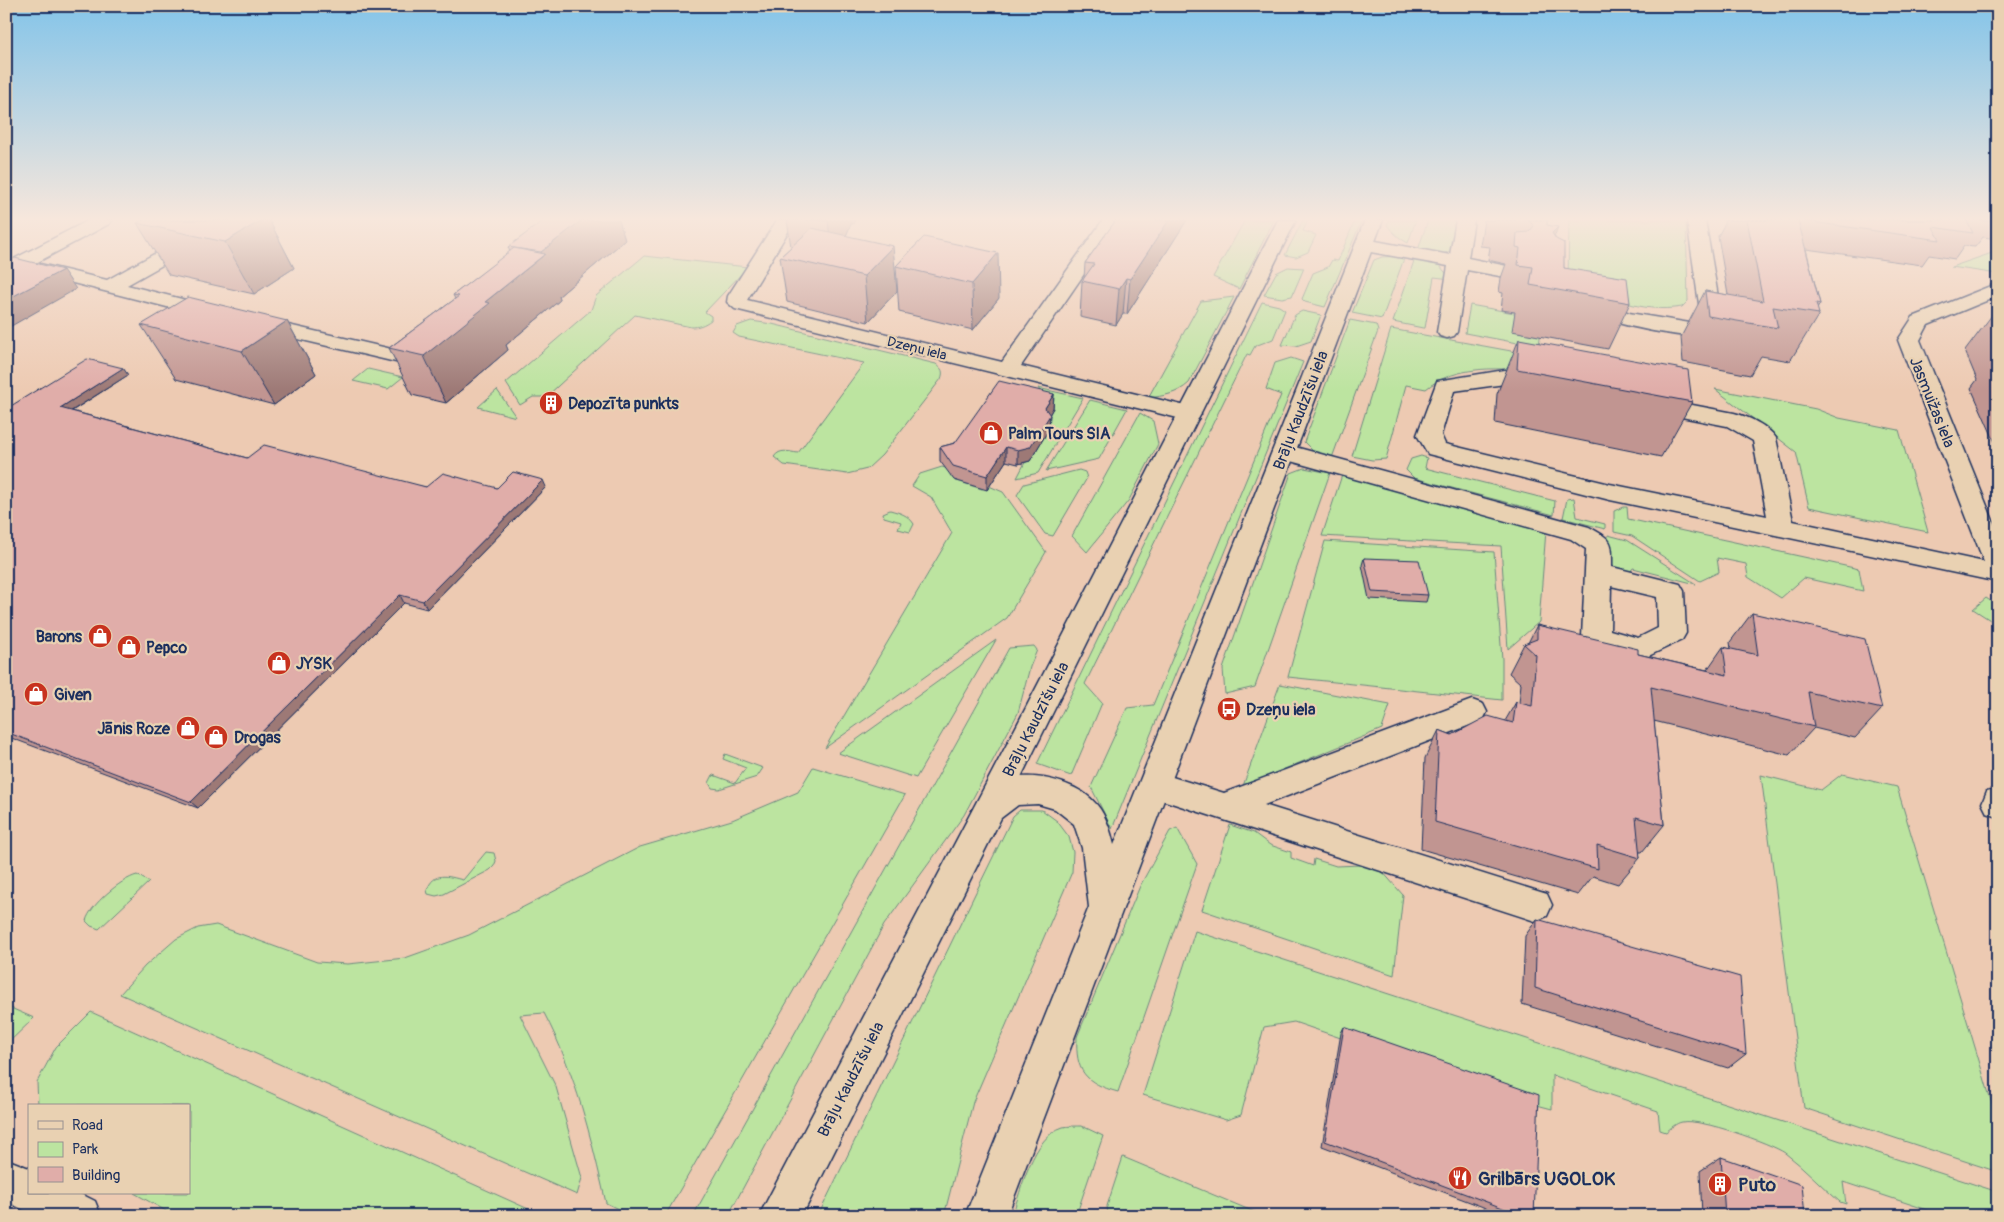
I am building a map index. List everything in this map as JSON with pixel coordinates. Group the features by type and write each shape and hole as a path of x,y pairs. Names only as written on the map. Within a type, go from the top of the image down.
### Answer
{"street":[{"path":"62,277 400,357 439,328"},
{"path":"110,287 128,277"},
{"name":"Dzeņu iela","path":"750,277 738,296 737,302 742,305 1190,414"},
{"path":"1007,370 1072,277"},
{"name":"Brāļu Kaudzīšu iela","path":"780,1216 1190,414 1258,277"},
{"name":"Brāļu Kaudzīšu iela","path":"986,1216 1105,908 1156,785 1352,277"},
{"path":"1447,332 1456,277"},
{"path":"1576,293 1606,310 1630,319 1710,331 1713,326 1705,277"},
{"name":"Jasmuižas iela","path":"1998,289 1920,321 1909,340 1995,559 1998,562"},
{"path":"1560,387 1505,377 1445,386 1429,435 1436,450 1610,492 1982,571 1998,572"},
{"path":"1628,400 1734,420 1764,438 1782,528"},
{"path":"1284,452 1580,533 1599,546 1597,573"},
{"path":"1226,806 1472,712"},
{"path":"1156,785 1534,905"},
{"path":"987,812 1001,798 1012,793 1041,790 1068,800 1087,816 1094,834 1105,908"},
{"path":"6,1179 28,1190"},
{"path":"37,1194 80,1216"}],"green space":[{"path":"619,277 738,277 705,312 711,316 711,320 706,323 691,327 635,315 546,397 533,397 520,405 506,383 591,310 596,296"},
{"path":"1213,277 1245,277 1239,289"},
{"path":"1274,277 1300,277 1292,296 1282,298 1264,295"},
{"path":"1311,277 1338,277 1325,307 1305,302 1302,299"},
{"path":"1367,277 1397,277 1382,319 1352,313"},
{"path":"1408,277 1434,277 1425,328 1393,322"},
{"path":"1568,277 1687,277 1688,301 1682,307 1667,309 1637,306 1568,280"},
{"path":"1234,297 1189,383 1180,390 1170,394 1148,398 1201,301"},
{"path":"1262,302 1279,306 1285,310 1273,339 1255,346 1250,355 1247,354 1085,684 1102,703 1071,776 1037,764"},
{"path":"1470,305 1542,318 1539,347 1465,333"},
{"path":"1302,311 1321,315 1311,341 1296,346 1282,345 1295,315"},
{"path":"1350,320 1376,325 1378,331 1332,458 1316,454 1304,442"},
{"path":"751,321 772,324 936,364 942,370 942,376 882,455 867,469 847,474 784,465 774,457 776,454 788,451 798,453 864,363 739,337 733,333 737,326"},
{"path":"1391,329 1522,353 1516,370 1481,369 1457,373 1436,382 1426,389 1406,385 1386,459 1372,460 1352,456"},
{"path":"1291,358 1303,362 1112,829 1091,787 1127,708 1153,705 1281,395 1266,389 1275,363"},
{"path":"368,369 403,377 388,389 353,381"},
{"path":"1038,388 1083,398 1038,473 1017,478 1053,408"},
{"path":"1715,389 1816,409 1839,418 1899,430 1928,532 1809,507 1796,452"},
{"path":"497,390 516,417 478,407"},
{"path":"1090,400 1127,409 1099,459 1046,471"},
{"path":"1140,413 1153,421 1158,444 1129,500 1087,552 1072,536"},
{"path":"1421,456 1427,458 1425,468 1555,501 1554,515 1414,478 1406,470 1411,459"},
{"path":"942,467 954,471 950,475 954,480 982,489 989,486 1003,492 1046,552 1007,618 825,748 952,533 931,497 912,486 920,474"},
{"path":"1304,468 1330,473 1255,687 1225,694 1223,669 1291,473"},
{"path":"1079,470 1085,472 1087,478 1053,536 1045,534 1017,495 1024,484"},
{"path":"1342,475 1546,530 1539,622 1508,649 1501,546 1322,536"},
{"path":"1574,498 1577,517 1605,524 1605,529 1563,518 1567,499"},
{"path":"1627,507 1628,519 1859,569 1863,591 1804,578 1781,598 1748,577 1746,564 1717,558 1719,572 1700,581 1632,536 1614,532 1614,511"},
{"path":"890,510 904,515 912,521 914,524 910,532 898,529 901,522 884,517 883,513"},
{"path":"1608,535 1627,540 1696,584 1633,568 1630,572 1612,568 1608,562"},
{"path":"1325,541 1494,552 1502,659 1502,700 1288,677"},
{"path":"1986,598 1998,606 1998,625 1973,609"},
{"path":"996,640 916,778 838,753"},
{"path":"1034,646 1037,650 1030,667 1018,713 964,815 884,925 728,1216 693,1216 1009,648"},
{"path":"1280,684 1390,705 1382,729 1243,786"},
{"path":"725,754 763,768 757,777 719,789 712,788 709,783 713,775 735,783 746,768 723,759"},
{"path":"813,767 905,795 665,1216 632,1216 606,1203 574,1083 544,1013 520,1015 556,1087 582,1178 577,1195 120,994 145,966 176,939 198,928 216,925 317,962 348,964 405,958 469,935 640,847 732,820 798,792"},
{"path":"1842,774 1897,787 1998,1124 1998,1172 1804,1108 1761,775 1821,790"},
{"path":"1020,810 1042,810 1057,821 1069,837 1073,852 1072,872 973,1102 944,1216 818,1216 1013,816"},
{"path":"1230,825 1254,833 1270,845 1291,852 1291,858 1313,866 1314,859 1336,866 1361,865 1381,870 1403,895 1394,975 1202,910"},
{"path":"1177,828 1197,864 1118,1092 1097,1084 1084,1074 1078,1059 1077,1037 1140,886 1170,831"},
{"path":"486,852 494,853 496,861 490,870 444,894 436,896 428,894 427,890 430,884 437,877 446,876 463,880"},
{"path":"137,875 149,882 99,929 91,926 86,921 100,900 115,887 130,877"},
{"path":"1195,931 1995,1191 1998,1195 1998,1216 1946,1216 1843,1182 1846,1204 1840,1202 1785,1153 1735,1132 1704,1124 1682,1122 1666,1132 1660,1130 1658,1111 1552,1075 1552,1109 1294,1022 1264,1027 1241,1115 1226,1120 1143,1095"},
{"path":"6,1006 34,1018 6,1045"},
{"path":"91,1012 544,1216 175,1216 136,1194 190,1194 190,1104 38,1104 37,1082 56,1047"},
{"path":"1082,1126 1103,1136 1076,1216 1012,1216 1024,1179 1036,1152 1044,1141 1053,1132 1063,1127"},
{"path":"1123,1157 1264,1216 1108,1216 1107,1206"}],"building":[{"path":"6,277 50,277 6,300"},
{"path":"476,277 516,277 485,302 490,303 424,356 389,348 459,296 453,295"},
{"path":"943,277 978,277 972,284"},
{"path":"1085,277 1131,277 1130,279 1126,278 1119,289 1082,281"},
{"path":"1531,277 1627,278 1630,303 1530,285"},
{"path":"1758,277 1813,277 1820,304 1816,303 1819,314 1773,307 1778,328 1708,316 1705,291 1763,301"},
{"path":"188,297 287,321 242,351 141,325"},
{"path":"1519,339 1688,370 1692,402 1517,369"},
{"path":"87,359 123,368 60,408 247,458 264,445 426,487 443,473 497,488 513,472 543,480 423,601 400,595 191,802 6,732 6,409"},
{"path":"999,381 1054,394 1045,408 1050,415 1030,447 1018,450 1006,447 987,476 953,466 940,447 955,443"},
{"path":"1364,558 1419,560 1428,595 1372,592"},
{"path":"1752,613 1865,639 1882,709 1808,692 1814,727 1651,687 1664,825 1636,817 1640,858 1597,845 1598,869 1435,822 1439,730 1452,735 1488,716 1513,723 1516,702 1532,706 1536,655 1524,644 1537,639 1537,625 1638,649 1638,654 1727,675 1723,647 1758,655"},
{"path":"1537,919 1740,977 1746,1054 1535,988"},
{"path":"1344,1027 1539,1095 1534,1216 1524,1216 1325,1141"},
{"path":"1721,1157 1802,1185 1805,1216 1725,1216"}],"place":[{"name":"Depozīta punkts","path":"551,403"},
{"name":"Palm Tours SIA","path":"991,433"},
{"name":"Barons","path":"100,636"},
{"name":"Pepco","path":"129,647"},
{"name":"JYSK","path":"279,663"},
{"name":"Given","path":"36,694"},
{"name":"Dzeņu iela","path":"1229,709"},
{"name":"Jānis Roze","path":"188,728"},
{"name":"Drogas","path":"216,737"},
{"name":"Grilbārs UGOLOK","path":"1460,1178"},
{"name":"Puto","path":"1720,1184"}]}
